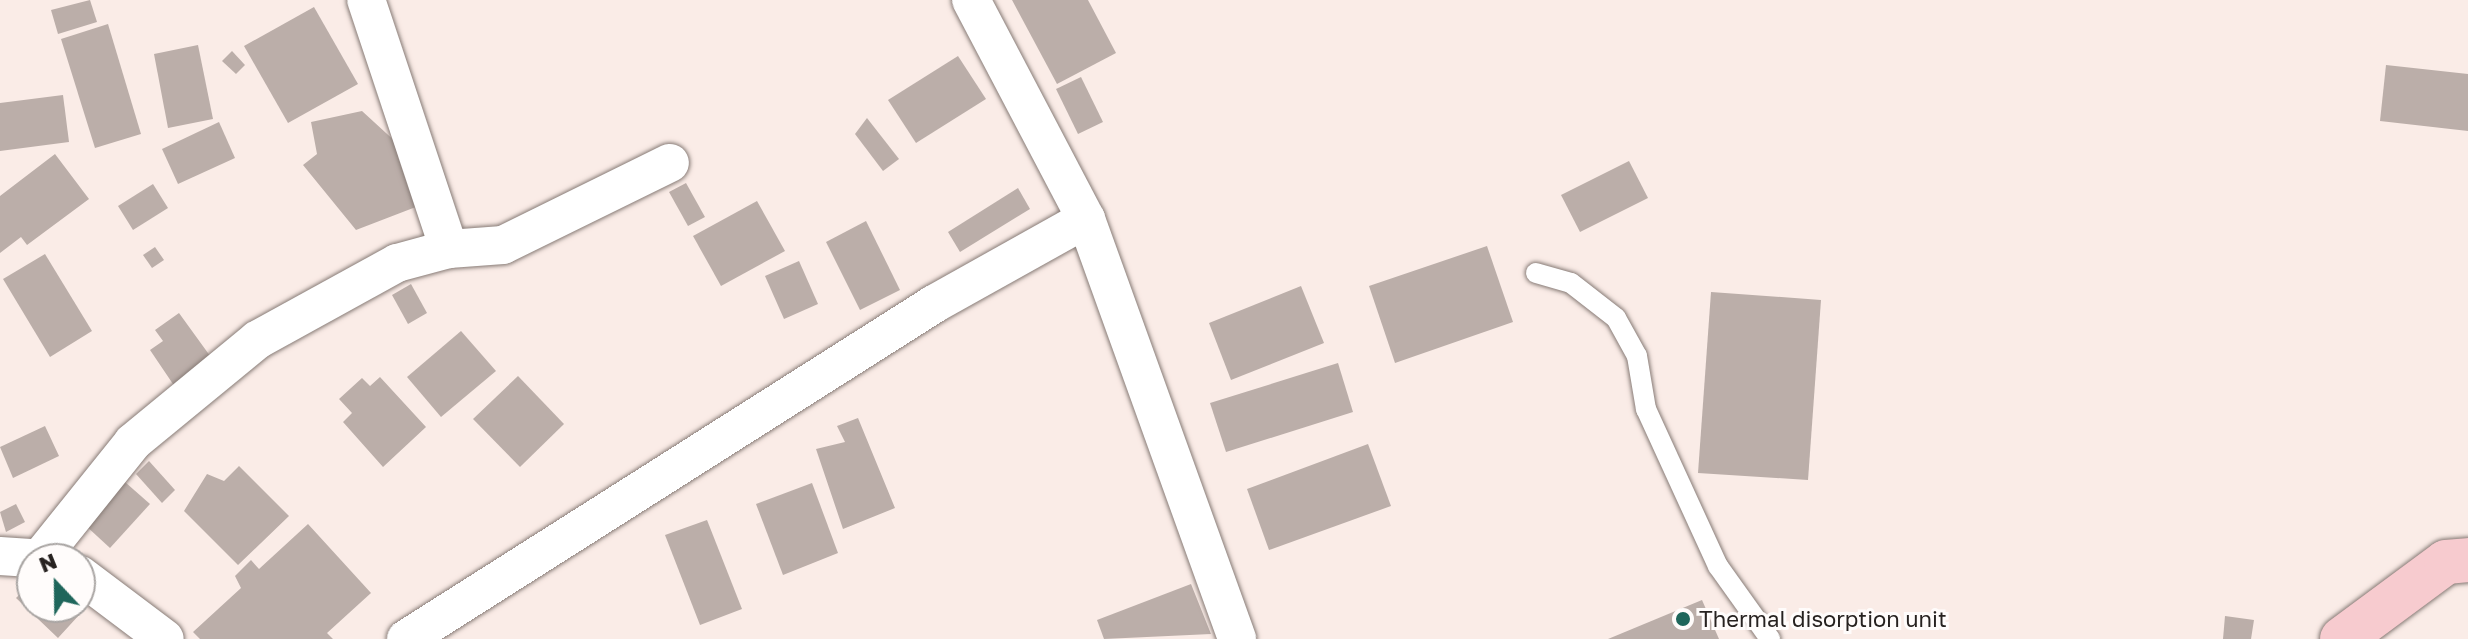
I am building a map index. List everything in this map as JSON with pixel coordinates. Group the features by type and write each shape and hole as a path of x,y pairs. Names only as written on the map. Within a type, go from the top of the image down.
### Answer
{"street":[{"path":"366,0 449,249"},
{"path":"971,0 1086,219 1237,639"},
{"path":"55,543 133,442 257,340 397,263 449,249 503,245 670,163"},
{"path":"406,639 934,304 1086,219"},
{"path":"2342,639 2446,562 2468,560"},
{"path":"96,587 165,639"}],"lane":[{"path":"1536,273 1571,283 1616,318 1637,356 1646,409 1718,566 1770,639"}],"building":[{"path":"90,0 97,22 58,34 51,10"},
{"path":"1012,0 1088,0 1116,53 1057,84"},
{"path":"314,7 358,84 288,123 244,46"},
{"path":"108,24 141,134 95,148 61,39"},
{"path":"198,45 213,119 168,128 154,54"},
{"path":"232,51 245,65 236,74 222,61"},
{"path":"958,56 986,99 916,143 888,100"},
{"path":"2386,65 2468,74 2468,131 2380,121"},
{"path":"1081,77 1103,122 1078,134 1056,89"},
{"path":"63,95 69,142 0,151 0,103"},
{"path":"362,111 398,144 421,205 356,230 303,165 317,154 311,122"},
{"path":"867,118 899,159 883,171 855,134"},
{"path":"219,122 235,158 178,184 162,149"},
{"path":"55,154 89,199 27,245 21,237 0,253 0,196"},
{"path":"1629,161 1648,198 1580,232 1561,195"},
{"path":"686,183 705,217 688,226 669,192"},
{"path":"153,184 168,208 133,230 118,206"},
{"path":"1018,188 1030,209 960,252 948,232"},
{"path":"757,201 785,251 721,286 693,236"},
{"path":"866,221 900,290 860,310 826,242"},
{"path":"1487,246 1513,322 1395,363 1369,286"},
{"path":"155,247 164,260 152,268 143,255"},
{"path":"45,254 92,331 50,357 3,279"},
{"path":"799,261 818,304 784,319 765,276"},
{"path":"411,284 427,313 408,324 392,295"},
{"path":"1301,286 1324,343 1231,380 1209,323"},
{"path":"1711,292 1821,300 1808,480 1698,473"},
{"path":"179,313 213,360 175,387 150,350 163,341 155,330"},
{"path":"461,331 496,371 441,417 407,377"},
{"path":"1338,363 1353,412 1226,452 1210,403"},
{"path":"518,376 564,424 520,467 473,419"},
{"path":"380,377 426,427 383,467 343,422 352,413 339,399 362,378 370,386"},
{"path":"858,418 895,508 843,529 816,449 845,442 837,426"},
{"path":"45,426 59,456 13,478 0,447"},
{"path":"1368,444 1391,506 1269,550 1247,489"},
{"path":"149,461 175,490 162,503 136,474"},
{"path":"239,466 289,516 238,565 184,511 207,474 224,481"},
{"path":"125,482 150,504 110,548 85,525"},
{"path":"812,483 838,553 783,575 756,504"},
{"path":"16,504 25,522 6,532 0,512"},
{"path":"707,520 742,609 700,625 665,535"},
{"path":"308,524 371,593 327,633 333,639 200,639 193,632 241,588 235,576 251,560 259,569"},
{"path":"1191,584 1211,634 1104,639 1097,620"},
{"name":"Thermal disorption unit","path":"1702,600 1719,639 1608,639"},
{"path":"2225,616 2254,620 2251,639 2223,639"},
{"path":"42,623 72,623 58,638"}],"place":[{"name":"Thermal disorption unit","path":"1683,619"}]}
